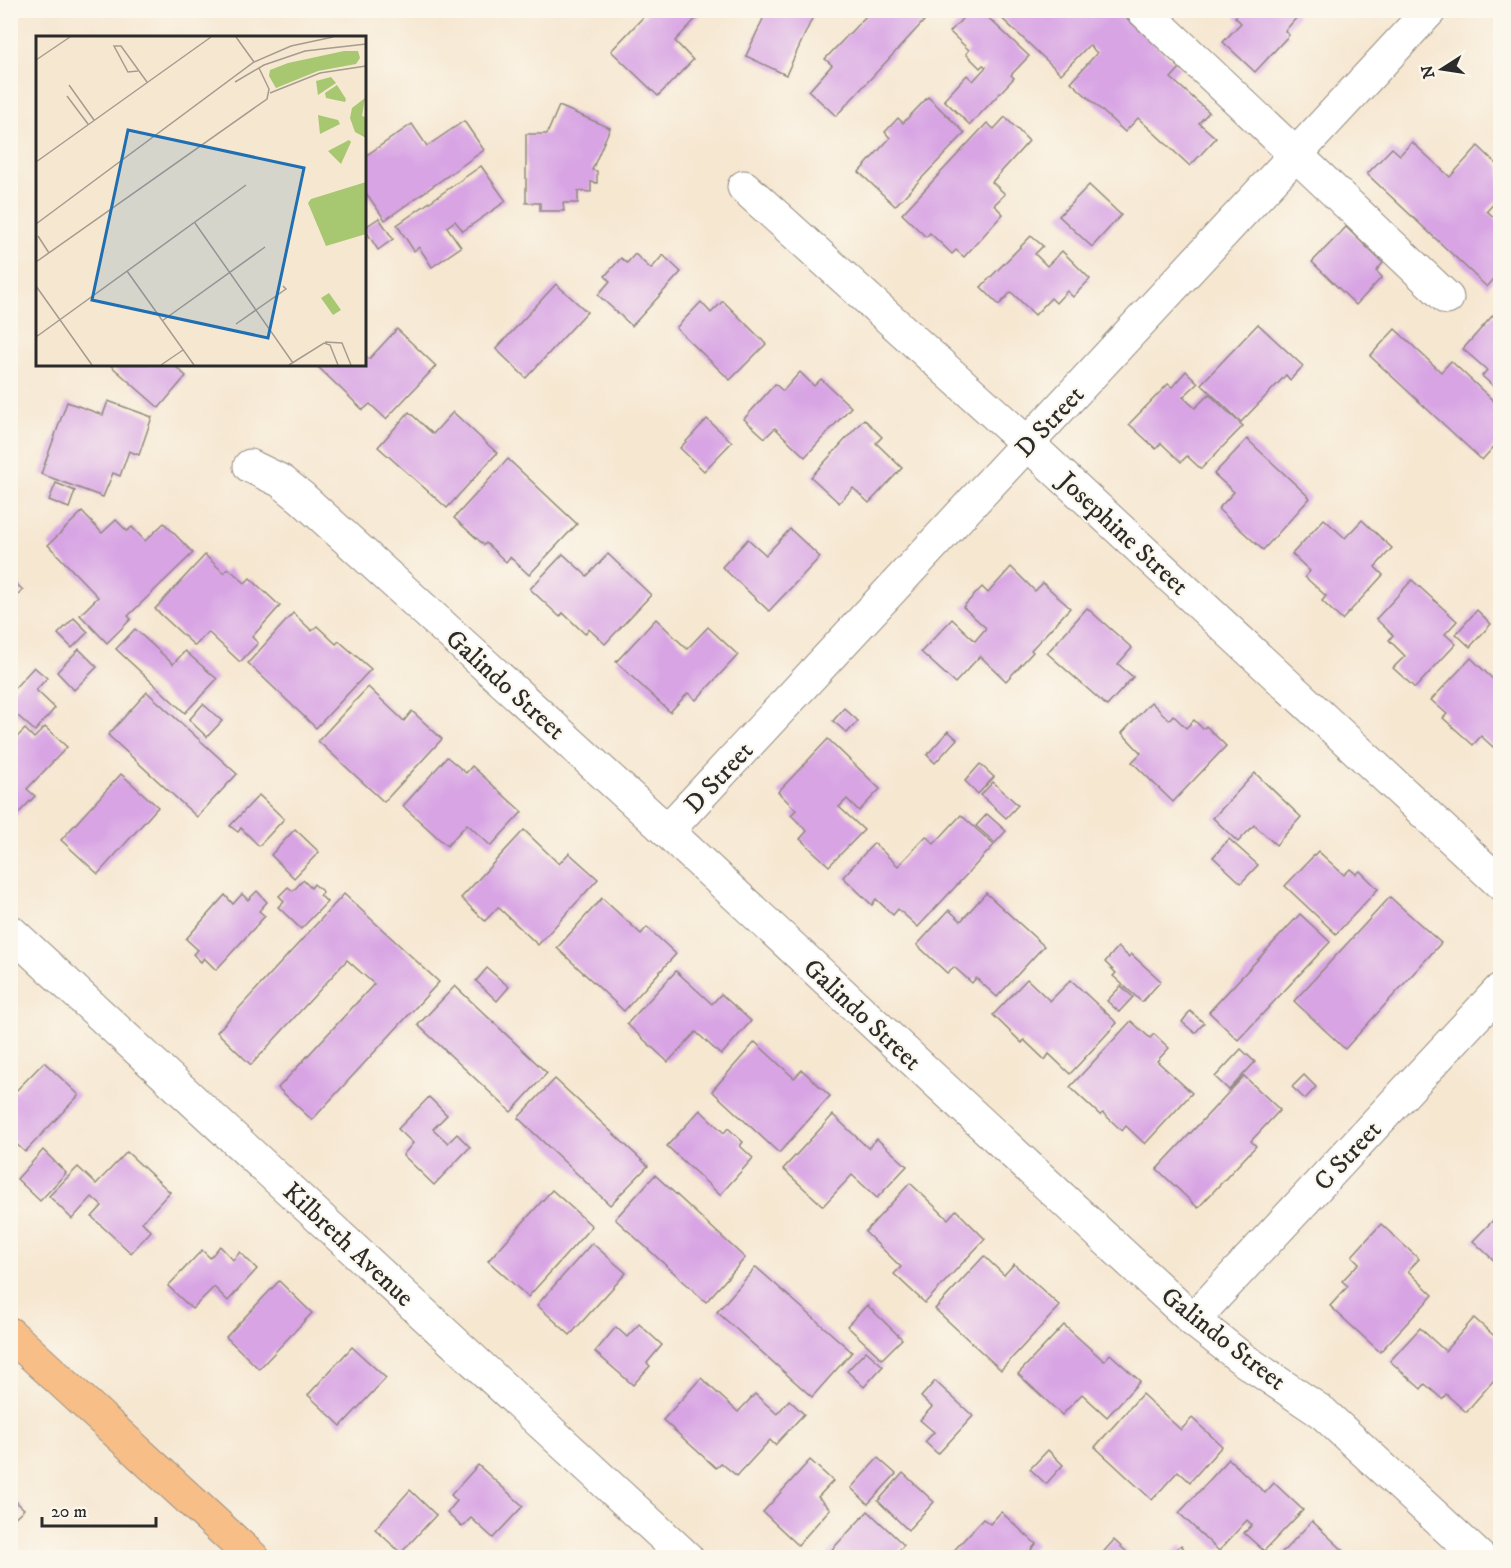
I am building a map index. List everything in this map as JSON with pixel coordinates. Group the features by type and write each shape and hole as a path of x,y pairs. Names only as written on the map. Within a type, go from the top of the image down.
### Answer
{"main road":[{"path":"10,1334 253,1557"}],"street":[{"path":"1143,10 1447,298"},
{"name":"D Street","path":"667,831 1430,10"},
{"name":"Josephine Street","path":"744,187 1028,444 1500,882"},
{"name":"Galindo Street","path":"250,466 281,481 301,497 667,831 1193,1320 1252,1366 1301,1396 1323,1413 1480,1557"},
{"name":"Kilbreth Avenue","path":"10,931 687,1557"},
{"name":"C Street","path":"1193,1320 1500,990"}],"building":[{"path":"650,10 704,10 675,41 693,60 658,96 611,51"},
{"path":"767,10 816,10 786,75 746,56"},
{"path":"865,10 913,10 924,21 836,116 809,91 832,65 825,59 868,14"},
{"path":"970,10 980,10 1029,56 1011,75 1014,78 970,125 944,100 967,75 973,81 986,67 983,65 980,68 966,54 969,50 950,32"},
{"path":"993,10 1118,10 1180,68 1171,78 1209,112 1199,123 1216,138 1190,166 1138,118 1125,132 1071,82 1097,53 1089,45 1061,74"},
{"path":"1242,10 1292,10 1298,16 1285,31 1289,35 1255,72 1223,42 1241,23 1235,17"},
{"path":"928,97 965,133 895,206 859,172 890,138 885,132 898,118 903,123"},
{"path":"559,106 610,128 592,170 597,171 597,183 591,182 591,192 578,191 578,203 563,203 564,211 540,211 540,203 526,203 526,134 547,134"},
{"path":"1005,117 1029,141 992,182 1005,194 994,205 1003,214 964,257 956,250 952,254 930,233 926,237 902,214 987,123 994,129"},
{"path":"464,121 484,150 385,220 366,193 366,156 412,124 427,146"},
{"path":"1412,142 1450,177 1478,146 1500,167 1500,197 1487,211 1500,223 1500,272 1487,287 1367,174 1392,148 1400,155"},
{"path":"481,166 506,201 463,231 455,221 447,227 461,247 432,267 419,247 414,251 397,225"},
{"path":"1089,185 1121,215 1092,247 1059,216"},
{"path":"379,218 393,239 378,250 366,231 366,227"},
{"path":"1346,227 1383,263 1376,271 1382,277 1356,305 1312,262"},
{"path":"1031,236 1043,246 1035,254 1047,266 1062,251 1090,279 1073,297 1067,291 1056,303 1051,298 1035,315 1011,292 999,305 981,287"},
{"path":"635,254 651,269 663,255 681,272 632,326 598,295 610,281 605,276 621,258 627,263"},
{"path":"556,284 587,312 526,378 496,349"},
{"path":"723,301 766,344 730,380 676,328 701,302 711,313"},
{"path":"1494,314 1500,319 1500,392 1482,376 1487,370 1463,349"},
{"path":"1258,324 1303,366 1290,380 1286,375 1241,422 1201,384"},
{"path":"397,329 436,366 386,419 370,404 363,410 317,366 366,366 366,357 369,359"},
{"path":"1395,329 1441,372 1451,361 1500,407 1500,440 1482,460 1370,356"},
{"path":"111,366 175,366 186,376 159,408"},
{"path":"1186,371 1198,383 1183,397 1195,408 1209,394 1243,426 1201,469 1187,456 1181,462 1161,443 1156,449 1129,424 1168,384 1172,387"},
{"path":"800,372 814,386 821,379 851,407 805,457 775,428 765,438 744,419 775,384 783,391"},
{"path":"108,401 152,417 139,455 129,451 120,476 113,473 103,497 41,474 67,402 103,415"},
{"path":"409,412 433,434 453,412 497,453 447,508 378,447"},
{"path":"707,419 732,442 704,471 680,448"},
{"path":"864,419 882,437 876,443 902,468 869,503 853,488 839,503 811,477"},
{"path":"1247,439 1310,498 1263,550 1218,509 1234,492 1214,474"},
{"path":"508,459 577,524 529,575 510,557 506,562 454,518"},
{"path":"56,483 75,491 69,508 49,500"},
{"path":"82,512 102,533 116,520 127,531 132,527 145,541 164,523 193,553 128,616 131,619 107,643 80,615 98,597 48,545"},
{"path":"1324,519 1345,538 1362,520 1392,548 1375,567 1383,575 1342,620 1322,601 1326,596 1305,577 1310,571 1292,554"},
{"path":"790,529 820,557 769,611 722,567 748,539 766,555"},
{"path":"563,554 587,576 608,554 651,595 605,644 589,629 585,634 563,613 560,617 530,589"},
{"path":"205,555 224,573 228,568 245,583 250,578 280,606 252,637 258,643 240,662 208,632 195,646 155,609"},
{"path":"1011,567 1035,591 1043,583 1070,608 1006,681 980,656 955,683 921,652 952,619 975,641 986,628 963,607 982,587 988,593"},
{"path":"10,578 23,590 10,603"},
{"path":"1412,580 1457,621 1445,634 1456,644 1415,688 1393,668 1405,656 1389,640 1393,635 1376,619"},
{"path":"1087,608 1132,648 1118,664 1133,677 1107,706 1047,653"},
{"path":"1477,610 1491,624 1470,647 1456,634"},
{"path":"293,613 312,631 317,626 336,644 339,641 371,669 316,728 248,663"},
{"path":"74,618 88,632 72,648 58,634"},
{"path":"656,619 687,649 708,627 738,655 696,700 688,693 670,712 616,662"},
{"path":"135,629 173,664 185,651 217,679 185,713 116,649"},
{"path":"79,649 97,667 74,690 57,672"},
{"path":"1471,658 1500,686 1500,739 1493,747 1481,736 1473,745 1443,718 1447,714 1431,700"},
{"path":"34,667 47,678 36,690 55,708 35,731 10,709 10,693"},
{"path":"368,687 404,721 412,711 442,739 384,802 318,741"},
{"path":"147,692 237,774 197,817 108,735"},
{"path":"1151,702 1169,720 1173,715 1186,728 1194,720 1203,729 1206,726 1226,746 1173,802 1132,762 1141,753 1122,733"},
{"path":"203,704 222,721 207,737 189,720"},
{"path":"844,708 858,721 847,733 833,721"},
{"path":"45,727 67,747 27,789 35,796 10,822 10,744 25,729 34,738"},
{"path":"948,731 957,739 935,763 927,755"},
{"path":"828,739 880,789 859,811 847,799 839,807 864,830 829,866 800,839 807,831 791,815 796,810 778,792"},
{"path":"447,757 466,773 472,766 522,812 491,846 467,824 447,846 403,806"},
{"path":"980,764 994,777 978,794 965,781"},
{"path":"1255,773 1301,817 1276,845 1254,825 1238,842 1213,818"},
{"path":"121,774 158,807 98,874 61,840"},
{"path":"993,782 1018,805 1006,818 981,795"},
{"path":"259,795 284,819 259,846 241,828 238,832 230,826"},
{"path":"987,814 1006,831 995,843 976,826"},
{"path":"961,815 994,845 918,927 898,909 893,915 876,899 872,905 843,877 874,843 898,866 926,836 934,844"},
{"path":"295,829 319,852 294,878 271,855"},
{"path":"524,830 559,864 569,853 598,879 538,945 498,907 485,921 461,898"},
{"path":"1229,839 1258,865 1241,883 1213,857"},
{"path":"1318,851 1344,875 1350,869 1356,874 1360,871 1378,889 1336,934 1285,886"},
{"path":"303,880 311,888 314,884 323,892 320,895 327,902 301,929 278,907 284,901 279,896 288,887 293,891"},
{"path":"257,891 267,902 259,911 265,916 216,970 204,958 201,962 193,954 198,950 186,939 225,895 233,904 242,894 248,900"},
{"path":"986,893 1044,946 997,997 976,978 972,983 954,967 947,973 917,945 949,910 961,921"},
{"path":"344,894 439,982 312,1120 278,1088 374,984 347,960 251,1065 217,1032"},
{"path":"1390,897 1441,943 1345,1049 1294,1001"},
{"path":"602,898 641,934 647,927 676,954 624,1011 557,948"},
{"path":"1300,914 1330,942 1238,1040 1209,1012"},
{"path":"1118,947 1129,957 1131,954 1161,981 1142,1002 1113,976 1116,973 1105,962"},
{"path":"487,968 509,987 497,1001 476,981"},
{"path":"676,971 712,1004 721,994 751,1021 721,1055 696,1032 668,1062 627,1024"},
{"path":"1027,979 1050,1001 1071,980 1117,1023 1070,1074 1049,1054 1045,1060 1024,1040 1022,1043 993,1015"},
{"path":"455,986 547,1073 511,1112 418,1025"},
{"path":"1121,986 1133,997 1119,1012 1107,1001"},
{"path":"1190,1011 1204,1023 1195,1033 1182,1022"},
{"path":"1131,1021 1150,1038 1154,1034 1169,1048 1157,1061 1192,1093 1145,1144 1126,1126 1122,1131 1103,1113 1100,1115 1070,1087"},
{"path":"755,1042 794,1078 802,1070 830,1096 779,1153 712,1091"},
{"path":"1241,1049 1255,1062 1229,1090 1215,1077"},
{"path":"44,1062 79,1095 25,1152 10,1138 10,1097"},
{"path":"1304,1075 1316,1087 1305,1099 1292,1087"},
{"path":"1244,1076 1280,1110 1251,1141 1256,1146 1198,1208 1157,1169"},
{"path":"555,1079 648,1166 610,1205 518,1118"},
{"path":"429,1097 447,1115 433,1129 448,1143 457,1134 470,1147 434,1185 403,1155 413,1143 398,1129"},
{"path":"700,1110 724,1133 728,1128 743,1142 740,1146 753,1158 720,1195 667,1146"},
{"path":"833,1115 868,1148 877,1139 907,1166 877,1198 852,1175 823,1206 783,1169"},
{"path":"43,1150 66,1173 40,1201 17,1179"},
{"path":"127,1152 170,1192 142,1222 151,1231 131,1253 92,1217 102,1206 92,1197 72,1219 49,1196 78,1167 96,1184"},
{"path":"655,1175 745,1258 706,1302 615,1219"},
{"path":"910,1183 948,1219 956,1210 985,1239 925,1303 894,1274 901,1267 865,1232"},
{"path":"552,1190 592,1226 528,1297 488,1261"},
{"path":"1500,1213 1500,1266 1473,1241"},
{"path":"1381,1224 1419,1259 1408,1271 1433,1295 1380,1352 1330,1306 1348,1286 1342,1281 1359,1263 1352,1256"},
{"path":"592,1243 626,1273 570,1335 537,1305"},
{"path":"220,1246 233,1260 240,1252 257,1269 228,1301 214,1287 192,1309 168,1286 202,1250 210,1258"},
{"path":"984,1256 1004,1275 1014,1264 1060,1306 1001,1370 935,1309"},
{"path":"756,1267 852,1352 812,1397 717,1312"},
{"path":"279,1281 312,1313 259,1369 226,1337"},
{"path":"867,1305 902,1339 882,1359 847,1326"},
{"path":"1474,1318 1500,1341 1500,1373 1466,1412 1446,1394 1442,1399 1425,1384 1421,1389 1390,1361 1420,1328 1445,1351"},
{"path":"639,1324 662,1345 647,1363 650,1366 633,1385 595,1352 616,1327 627,1337"},
{"path":"1064,1325 1104,1361 1110,1354 1140,1381 1107,1417 1082,1394 1062,1415 1018,1374"},
{"path":"352,1347 386,1378 341,1426 308,1395"},
{"path":"866,1351 883,1366 864,1387 847,1371"},
{"path":"701,1378 738,1412 755,1394 777,1414 789,1400 804,1414 775,1445 770,1440 737,1476 721,1463 716,1468 663,1420"},
{"path":"935,1381 973,1416 938,1454 925,1442 934,1432 920,1420 932,1407 921,1397"},
{"path":"1142,1394 1181,1430 1192,1418 1222,1446 1190,1482 1178,1471 1152,1500 1095,1447"},
{"path":"1048,1450 1063,1465 1046,1484 1030,1469"},
{"path":"878,1458 896,1474 868,1504 851,1488"},
{"path":"1229,1459 1265,1493 1274,1483 1303,1510 1264,1551 1244,1533 1252,1525 1247,1520 1219,1551 1179,1513"},
{"path":"810,1460 833,1481 818,1497 830,1509 798,1545 763,1512"},
{"path":"478,1465 523,1506 493,1538 471,1518 462,1527 447,1513 457,1501 451,1495"},
{"path":"903,1473 934,1502 908,1530 878,1501"},
{"path":"410,1490 436,1515 401,1553 375,1529"},
{"path":"10,1496 24,1509 10,1522"},
{"path":"868,1511 904,1545 892,1558 824,1558"},
{"path":"1001,1512 1036,1544 1024,1558 947,1558 983,1519 990,1524"},
{"path":"1312,1521 1347,1554 1343,1558 1277,1558"},
{"path":"1114,1540 1130,1555 1128,1558 1098,1558"},
{"path":"1181,1545 1191,1558 1165,1558"}]}
